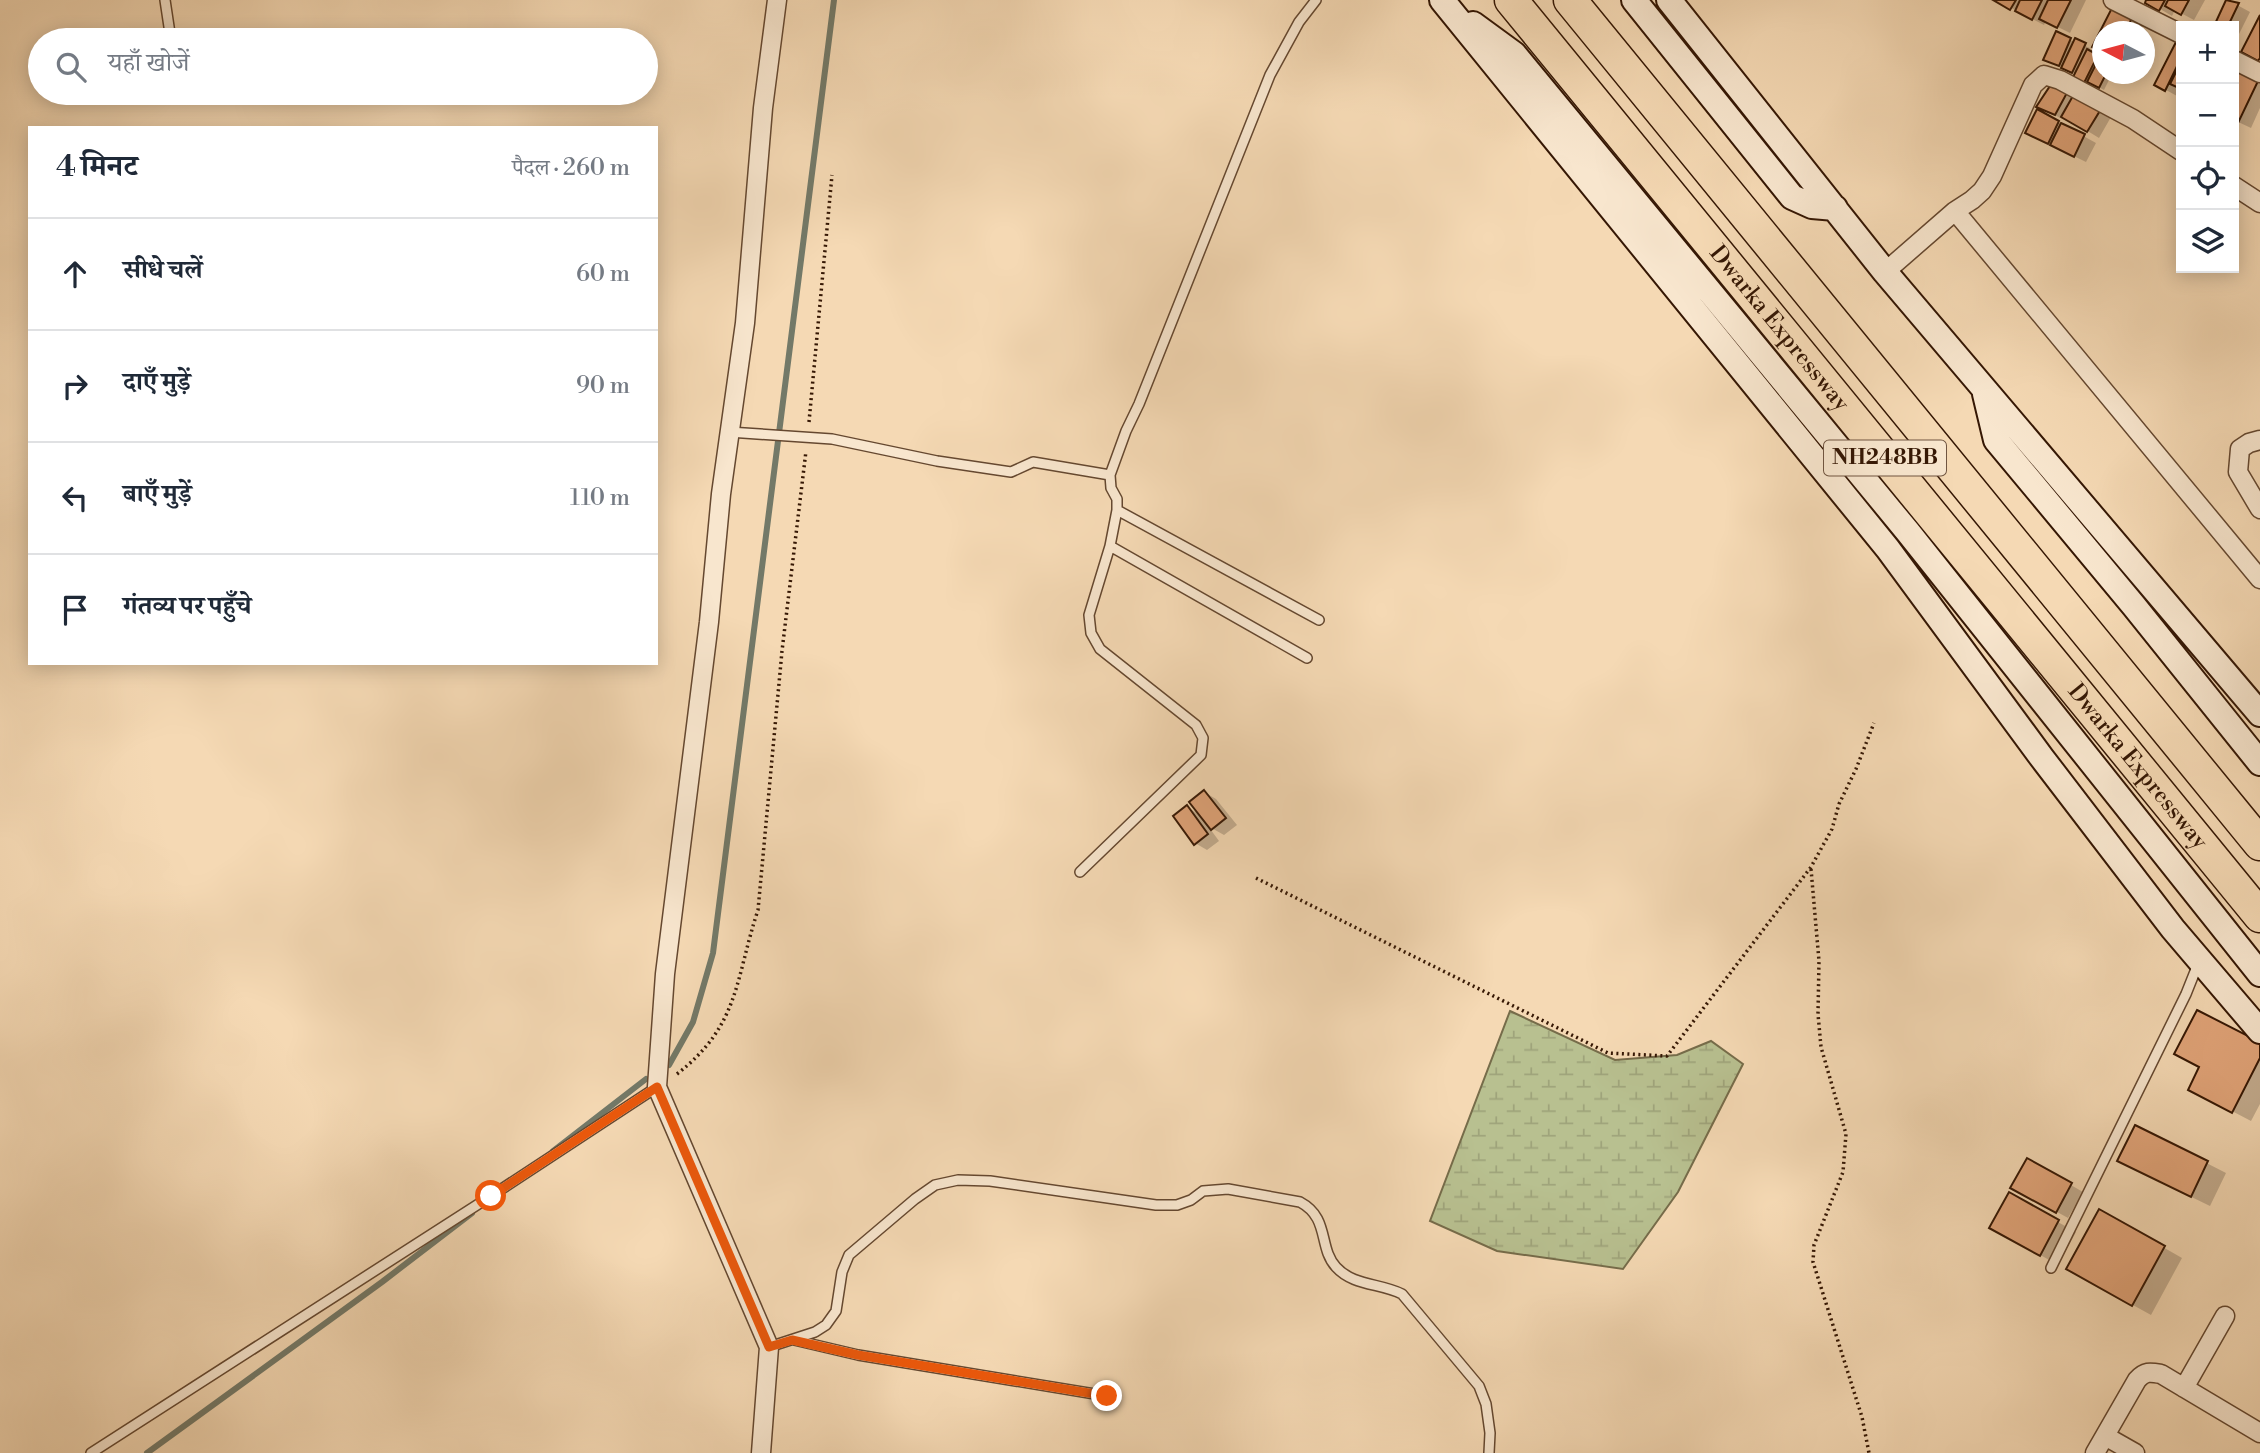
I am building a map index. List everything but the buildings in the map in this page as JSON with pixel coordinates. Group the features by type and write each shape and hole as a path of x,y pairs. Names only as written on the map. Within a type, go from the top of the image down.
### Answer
{"highway":[{"name":"Dwarka Expressway","path":"1511,0 2260,916"},
{"name":"Dwarka Expressway","path":"1570,0 2260,844"}],"street":[{"path":"761,1453 769,1347 657,1087 665,974 709,622 721,494 745,323 763,108 777,0"},
{"path":"1634,0 1793,197 1812,206 1835,208"},
{"path":"1669,0 1885,272 2260,714"},
{"path":"2113,0 2176,32"},
{"path":"1444,3 1514,54 1908,532 2260,975"},
{"path":"1444,3 1888,549 2042,758 2173,929 2260,1031"},
{"path":"2239,62 2260,73"},
{"path":"1885,272 1982,191 1992,176 2033,85 2044,75 2060,80 2133,118 2176,147"},
{"path":"2239,189 2260,203"},
{"path":"1955,211 2260,579"},
{"path":"1984,390 1996,440 2260,762"},
{"path":"2260,440 2240,449 2238,472 2260,509"},
{"path":"2184,1388 2225,1317"},
{"path":"2095,1453 2137,1380 2150,1371 2161,1374 2260,1433"},
{"path":"2105,1436 2135,1453"}],"lane":[{"path":"165,0 169,28"},
{"path":"1080,872 1201,755 1203,738 1196,725 1100,649 1091,633 1089,615 1110,546 1117,510 1117,499 1111,488 1110,475 1270,75 1292,34 1316,0"},
{"path":"729,432 832,439 937,461 1011,472 1033,462 1110,475"},
{"path":"1117,510 1319,620"},
{"path":"1110,546 1307,658"},
{"path":"2051,1268 2186,994 2200,959"},
{"path":"91,1453 657,1087"},
{"path":"769,1347 815,1332 826,1325 836,1311 845,1263 855,1249 935,1185 958,1180 990,1181 1156,1205 1177,1205 1191,1200 1203,1191 1228,1189 1300,1202 1307,1206 1319,1221 1330,1258 1337,1268 1347,1277 1402,1294 1479,1386 1486,1404 1490,1433 1489,1453"},
{"path":"792,1340 858,1355 1107,1396"}],"path":[{"path":"808,431 832,175"},
{"path":"657,1087 701,1055 728,1014 758,910 782,651 806,444"},
{"path":"1256,878 1608,1053 1667,1055 1811,867 1832,829 1839,804 1874,723"},
{"path":"1811,867 1819,961 1818,1014 1821,1047 1846,1134 1843,1172 1814,1245 1813,1262 1862,1417 1869,1453"}],"green space":[{"path":"1510,1011 1615,1060 1677,1055 1711,1041 1743,1064 1678,1192 1623,1269 1497,1251 1430,1221"}],"waterway":[{"path":"669,1065 693,1022 713,953 834,0"},
{"path":"553,1151 646,1079"},
{"path":"147,1453 472,1213"}],"route":[{"path":"491,1196 657,1087 769,1347 792,1340 858,1355 1107,1396"}]}
